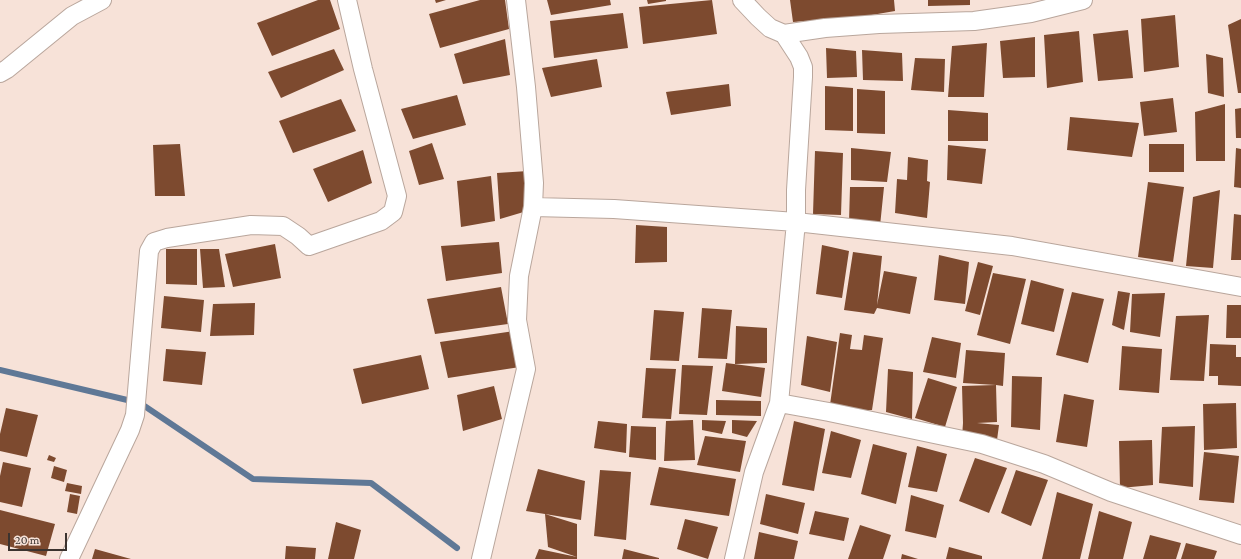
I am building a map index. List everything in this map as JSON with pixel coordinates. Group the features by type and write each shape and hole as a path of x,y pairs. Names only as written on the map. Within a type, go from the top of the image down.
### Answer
{"street":[{"path":"0,73 7,69 72,8 102,0"},
{"path":"69,559 132,422 149,252 154,242 167,238 251,226 283,226 298,236 309,246 381,220 393,212 397,196 363,69 347,0"},
{"path":"481,559 526,369 517,320 519,276 533,207 534,183 526,87 516,0"},
{"path":"742,0 770,28 784,34 825,28 879,24 974,21 1031,13 1083,0"},
{"path":"734,559 754,472 779,403 796,222 796,190 804,77 803,67 798,56 784,34"},
{"path":"533,207 630,210 796,222 1012,246 1241,287"},
{"path":"779,403 982,444 1044,464 1111,492 1241,535"}],"building":[{"path":"318,0 330,0 340,29 272,56 257,23"},
{"path":"435,0 446,0 436,3"},
{"path":"480,0 505,0 509,29 440,48 429,14"},
{"path":"547,0 610,0 611,5 551,15"},
{"path":"647,0 666,0 666,1 648,4"},
{"path":"712,0 717,34 643,44 639,7"},
{"path":"790,0 894,0 895,11 860,17 793,22"},
{"path":"928,0 970,0 970,5 928,6"},
{"path":"623,13 628,48 554,58 550,21"},
{"path":"1175,15 1179,67 1144,72 1141,19"},
{"path":"1241,19 1241,93 1238,93 1228,25"},
{"path":"1128,30 1133,78 1098,81 1093,34"},
{"path":"1079,31 1083,82 1047,88 1044,35"},
{"path":"1035,37 1035,77 1003,78 1000,41"},
{"path":"505,39 510,75 463,84 454,54"},
{"path":"987,43 984,97 948,97 952,46"},
{"path":"826,48 856,51 857,77 827,78"},
{"path":"334,49 344,70 281,98 268,72"},
{"path":"862,50 902,53 903,81 863,80"},
{"path":"1206,54 1223,58 1224,97 1208,93"},
{"path":"915,58 945,59 944,92 911,90"},
{"path":"597,59 602,87 551,97 542,68"},
{"path":"729,84 731,106 671,115 666,92"},
{"path":"825,86 853,88 853,131 825,130"},
{"path":"857,89 885,91 885,134 857,133"},
{"path":"457,95 466,125 413,139 401,109"},
{"path":"1173,98 1177,132 1144,136 1140,102"},
{"path":"341,99 356,131 293,153 279,121"},
{"path":"1225,104 1225,161 1196,161 1195,112"},
{"path":"1241,108 1241,138 1236,138 1235,109"},
{"path":"948,110 988,113 988,141 948,141"},
{"path":"1070,117 1139,123 1132,157 1067,150"},
{"path":"432,143 444,179 419,185 409,151"},
{"path":"180,144 185,196 155,196 153,145"},
{"path":"1149,144 1184,144 1184,172 1149,172"},
{"path":"948,145 986,149 982,184 947,180"},
{"path":"851,148 891,152 887,182 851,180"},
{"path":"1236,148 1241,149 1241,188 1234,187"},
{"path":"363,150 372,183 328,202 313,169"},
{"path":"815,151 843,153 841,215 813,214"},
{"path":"908,157 928,160 927,181 930,182 927,218 895,213 897,179 907,180"},
{"path":"528,171 527,211 500,219 497,173"},
{"path":"491,176 495,221 461,227 457,181"},
{"path":"1148,182 1184,187 1173,262 1138,257"},
{"path":"850,187 884,187 880,226 849,222"},
{"path":"1220,190 1213,268 1186,266 1193,197"},
{"path":"1234,214 1241,215 1241,260 1231,260"},
{"path":"636,225 667,227 667,262 635,263"},
{"path":"499,242 502,273 446,281 441,246"},
{"path":"275,244 281,278 233,287 225,254"},
{"path":"822,245 849,251 842,298 816,294"},
{"path":"166,249 197,249 197,285 166,284"},
{"path":"200,249 219,249 225,287 203,288"},
{"path":"853,252 882,256 877,305 884,271 917,277 910,314 877,308 874,314 844,310"},
{"path":"939,255 969,262 965,304 934,300"},
{"path":"978,262 993,266 980,315 965,311"},
{"path":"993,273 1026,279 1010,344 977,335"},
{"path":"1031,280 1064,289 1054,332 1021,324"},
{"path":"501,287 508,324 435,334 427,299"},
{"path":"1118,291 1130,293 1124,330 1112,325"},
{"path":"1072,292 1104,299 1088,363 1056,355"},
{"path":"1165,293 1160,337 1130,332 1132,294"},
{"path":"164,296 204,300 201,332 161,328"},
{"path":"255,303 254,335 210,336 213,304"},
{"path":"1227,305 1241,305 1241,338 1226,338"},
{"path":"702,308 732,310 727,359 698,358"},
{"path":"654,310 684,312 679,361 650,360"},
{"path":"1209,315 1204,381 1170,380 1176,316"},
{"path":"736,326 767,328 767,363 735,364"},
{"path":"514,331 520,367 448,378 440,342"},
{"path":"840,333 852,335 850,349 862,350 864,335 883,338 872,410 829,412"},
{"path":"807,336 837,342 830,392 801,385"},
{"path":"932,337 961,343 956,378 923,372"},
{"path":"1210,344 1236,345 1236,357 1241,357 1241,386 1218,385 1218,376 1209,376"},
{"path":"1122,346 1162,349 1159,393 1119,390"},
{"path":"166,349 206,352 202,385 163,381"},
{"path":"966,350 1005,353 1003,386 963,383"},
{"path":"421,355 429,389 362,404 353,369"},
{"path":"726,363 765,368 761,397 722,391"},
{"path":"682,365 713,366 707,415 679,414"},
{"path":"646,368 676,369 671,419 642,418"},
{"path":"888,369 913,372 912,419 886,412"},
{"path":"1012,376 1042,377 1040,430 1011,427"},
{"path":"928,378 957,387 945,427 915,418"},
{"path":"996,385 997,422 977,423 999,425 997,440 962,437 962,386"},
{"path":"494,386 502,419 463,431 457,395"},
{"path":"1064,394 1094,400 1087,447 1056,442"},
{"path":"716,400 761,401 761,416 716,415"},
{"path":"1236,403 1237,448 1204,450 1203,404"},
{"path":"6,408 38,415 27,457 0,451 0,434"},
{"path":"693,420 695,460 664,461 666,421"},
{"path":"702,420 726,421 722,434 702,430"},
{"path":"732,420 757,421 747,437 732,433"},
{"path":"598,421 627,424 626,453 594,448"},
{"path":"794,421 825,429 814,491 782,485"},
{"path":"631,426 656,427 656,460 629,457"},
{"path":"1195,426 1193,487 1159,483 1162,427"},
{"path":"831,431 861,440 851,478 822,473"},
{"path":"705,436 746,441 740,472 697,465"},
{"path":"1152,440 1153,485 1120,488 1119,441"},
{"path":"873,444 907,453 896,504 861,494"},
{"path":"917,446 947,454 937,492 908,487"},
{"path":"1204,452 1239,456 1234,503 1199,500"},
{"path":"49,455 56,458 54,462 47,460"},
{"path":"975,458 1007,468 989,513 959,501"},
{"path":"3,462 31,468 22,507 0,502 0,476"},
{"path":"54,466 67,470 64,482 51,478"},
{"path":"659,467 736,479 729,516 650,505"},
{"path":"538,469 585,481 581,520 526,511"},
{"path":"600,470 631,472 626,540 594,536"},
{"path":"1016,470 1048,480 1031,526 1001,513"},
{"path":"67,483 82,486 81,494 65,491"},
{"path":"1057,492 1093,504 1080,559 1042,559"},
{"path":"70,494 80,496 77,514 67,512"},
{"path":"766,494 805,503 798,534 760,524"},
{"path":"911,495 944,505 936,538 905,531"},
{"path":"0,510 55,524 46,556 0,544"},
{"path":"815,511 849,518 844,541 809,534"},
{"path":"1099,511 1132,522 1123,559 1088,559"},
{"path":"545,514 577,524 577,557 548,547"},
{"path":"685,519 718,527 708,559 677,549"},
{"path":"336,522 361,530 354,559 328,559"},
{"path":"860,525 891,535 883,559 848,559"},
{"path":"759,532 798,541 794,559 754,559"},
{"path":"1150,535 1181,543 1176,559 1143,559"},
{"path":"1186,543 1217,551 1214,559 1181,559"},
{"path":"286,546 316,548 315,559 285,559"},
{"path":"949,547 982,556 982,559 946,559"},
{"path":"95,549 131,559 92,559"},
{"path":"539,549 577,557 577,559 535,559"},
{"path":"624,549 659,558 659,559 622,559"},
{"path":"902,554 918,559 901,559"}],"waterway":[{"path":"0,370 140,403 253,479 371,483 457,548"}]}
